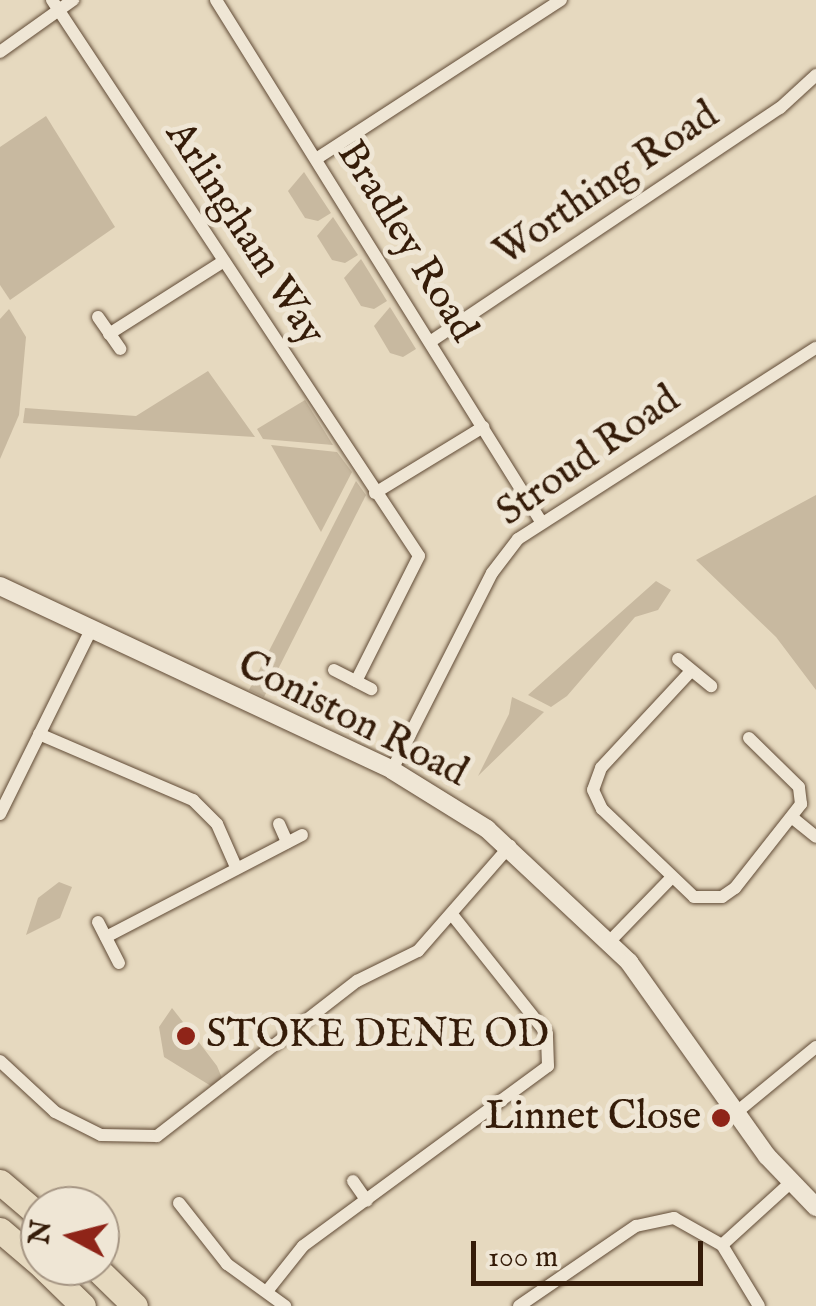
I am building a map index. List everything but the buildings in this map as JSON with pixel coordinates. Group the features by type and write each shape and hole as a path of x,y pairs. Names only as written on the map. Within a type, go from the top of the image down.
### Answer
{"highway":[{"path":"0,1182 20,1199"},
{"path":"0,1230 20,1247"},
{"path":"63,1286 84,1306"},
{"path":"114,1286 134,1306"}],"street":[{"path":"0,52 56,5 73,0"},
{"name":"Bradley Road","path":"216,0 540,520"},
{"path":"316,160 561,0"},
{"name":"Arlingham Way","path":"56,5 418,556 356,681"},
{"name":"Worthing Road","path":"430,342 780,108 816,75"},
{"path":"109,334 224,262"},
{"path":"98,317 120,349"},
{"name":"Stroud Road","path":"392,770 492,574 540,520 816,348"},
{"path":"375,493 483,427"},
{"name":"Coniston Road","path":"0,586 392,770 510,846 610,940 789,1184 816,1207"},
{"path":"0,814 92,628"},
{"path":"678,659 711,686"},
{"path":"334,670 370,689"},
{"path":"691,670 601,768 593,790 671,878 694,897 722,898 794,819 799,788 749,738"},
{"path":"38,734 192,800 216,824 236,867"},
{"path":"794,819 816,837"},
{"path":"279,824 287,842"},
{"path":"106,937 302,835"},
{"path":"0,1061 55,1112 126,1140 157,1136 218,1093 357,981 418,951 453,916 510,846"},
{"path":"610,940 671,878"},
{"path":"268,1290 325,1230 537,1081 550,1060 547,1034 453,916"},
{"path":"98,922 119,963"},
{"path":"738,1111 816,1047"},
{"path":"236,1054 248,1068"},
{"path":"353,1181 367,1200"},
{"path":"722,1244 789,1184"},
{"path":"179,1203 228,1264 285,1306"},
{"path":"519,1306 656,1220 692,1224 722,1244 759,1306"}],"shaded area":[{"path":"46,116 115,227 10,300 0,285 0,147"},
{"path":"304,172 331,213 318,221 305,218 288,191"},
{"path":"333,217 358,255 345,263 332,260 317,236"},
{"path":"361,259 387,301 374,309 361,306 344,278"},
{"path":"390,307 416,349 403,357 390,353 374,326"},
{"path":"9,309 26,337 19,415 0,459 0,319"},
{"path":"208,371 255,437 23,423 25,408 136,416"},
{"path":"305,400 333,445 263,439 257,429"},
{"path":"271,445 337,452 352,472 321,532"},
{"path":"356,481 366,495 264,697 249,690"},
{"path":"816,495 816,690 776,637 696,560"},
{"path":"656,581 671,590 658,610 635,617 567,696 551,707 528,695"},
{"path":"512,697 544,712 478,776 509,714"},
{"path":"59,882 72,887 60,918 26,935 38,898"},
{"path":"172,1008 183,1022 175,1031 188,1048 198,1041 217,1066 222,1078 211,1086 164,1057 159,1027"}],"place":[{"name":"STOKE DENE OD","path":"186,1036"},
{"name":"Linnet Close","path":"721,1118"}]}
